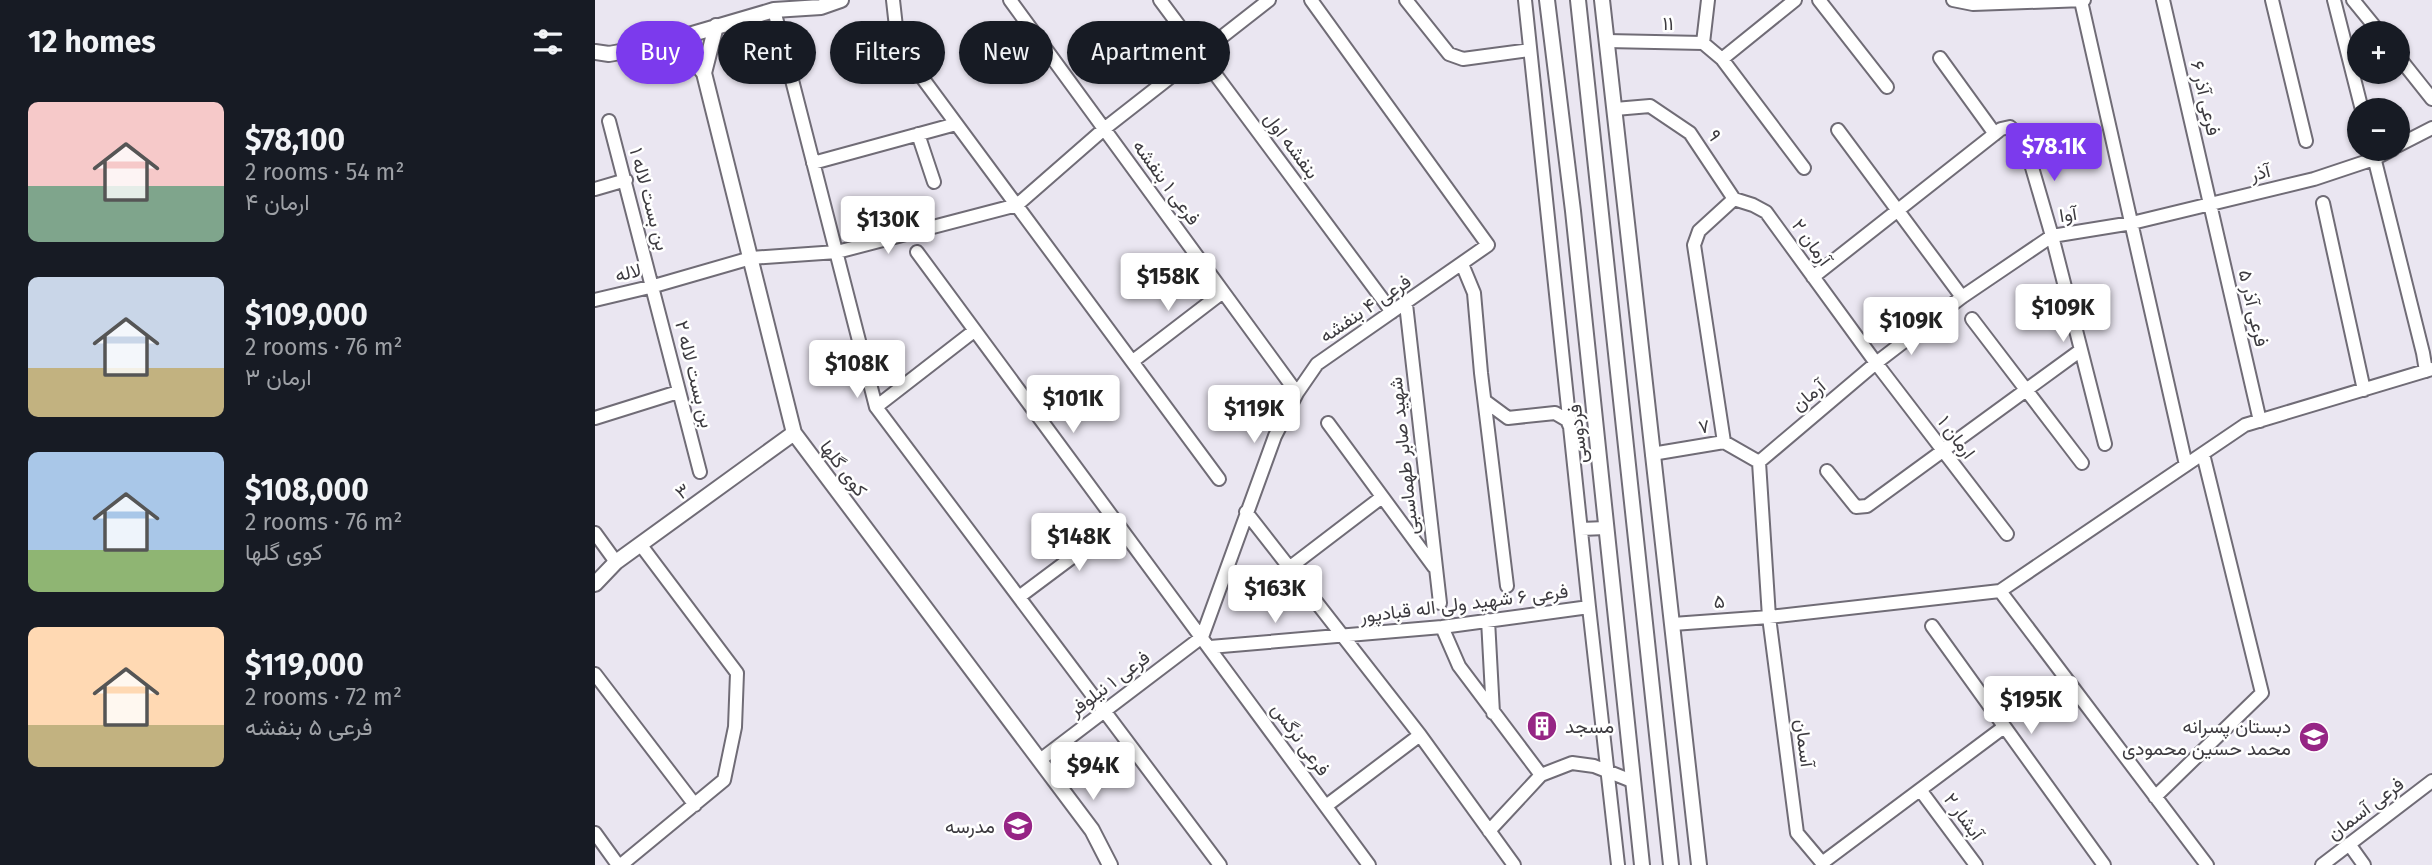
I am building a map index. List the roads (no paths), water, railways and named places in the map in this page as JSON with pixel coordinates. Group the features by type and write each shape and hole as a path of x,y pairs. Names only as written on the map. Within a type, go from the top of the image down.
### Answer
{"street":[{"path":"704,30 774,10 821,7 841,0"},
{"path":"893,0 898,45 1219,479"},
{"name":"فرعی ۱ بنفشه","path":"1010,0 1297,393"},
{"name":"بنفشه اول","path":"1160,0 1176,21"},
{"path":"1230,30 1269,0"},
{"name":"فرعی ۴ بنفشه","path":"1206,642 1245,512 1275,436 1297,393 1318,364 1488,245 1311,0"},
{"path":"1406,0 1449,54 1463,59 1530,50"},
{"path":"1525,0 1618,865"},
{"name":"فردوسی","path":"1547,0 1573,211 1642,865"},
{"path":"1578,0 1671,865"},
{"path":"1602,0 1699,858 1709,865"},
{"path":"1708,0 1703,43 1722,59 1804,168"},
{"path":"1722,59 1795,0"},
{"path":"1819,0 1887,88"},
{"path":"1953,0 1973,4 2083,0 2186,465"},
{"name":"فرعی آذر ۶","path":"2163,0 2210,204"},
{"path":"2272,0 2306,141"},
{"path":"2334,0 2359,98"},
{"path":"2353,0 2370,21"},
{"path":"774,10 876,407 1220,865"},
{"path":"704,69 716,26"},
{"name":"۱۱","path":"1607,41 1703,43"},
{"path":"595,52 616,52"},
{"path":"1940,58 1995,134"},
{"path":"2410,71 2432,99"},
{"name":"کوی گلها","path":"704,77 794,433 1092,830 1110,865"},
{"path":"1017,205 1104,129 1161,84"},
{"name":"بنفشه اول","path":"1223,84 1392,312"},
{"name":"۹","path":"1615,109 1650,106 1690,133 1734,199"},
{"name":"بن بست لاله ۱","path":"610,121 654,286"},
{"path":"813,163 957,124"},
{"path":"1813,277 2001,129 2010,127 2024,141 2052,236 2105,444"},
{"name":"آذر","path":"2410,140 2432,128"},
{"path":"1838,130 1962,297"},
{"path":"918,134 934,182"},
{"name":"آذر","path":"2132,223 2314,179 2356,161"},
{"path":"2207,865 2000,591 2245,425 2429,370 2375,161"},
{"path":"595,189 625,180"},
{"path":"1724,442 1694,245 1699,231 1734,199"},
{"name":"آرمان ۲","path":"1734,199 1766,212 1876,363"},
{"path":"2323,203 2364,390"},
{"name":"فرعی آذر ۵","path":"2210,204 2260,421"},
{"name":"لاله","path":"595,299 654,286 751,258 837,252 1017,205"},
{"name":"آوا","path":"2052,236 2132,223"},
{"name":"آرمان","path":"1759,462 1876,363 1962,297 2052,236"},
{"name":"فرعی نرگس","path":"917,252 1369,865"},
{"path":"1462,264 1474,293 1507,586"},
{"name":"بن بست لاله ۲","path":"654,286 678,393 700,472"},
{"path":"1133,361 1223,292"},
{"name":"شهید صابر طهماسبی","path":"1406,304 1440,603"},
{"path":"1972,319 2082,463"},
{"path":"876,407 974,331"},
{"path":"1827,471 1850,502 1857,508 1867,506 2081,350"},
{"name":"ارمان ۱","path":"1876,363 2007,534"},
{"path":"595,418 678,393"},
{"path":"1485,401 1508,418 1555,412 1567,420 1571,429"},
{"path":"1328,424 1435,569"},
{"name":"۳","path":"595,583 616,562 794,433"},
{"name":"۷","path":"1652,454 1724,442 1759,462"},
{"path":"2155,797 2262,693 2203,454"},
{"name":"آسمان","path":"1759,462 1769,617 1797,833 1823,864"},
{"path":"1289,568 1382,497"},
{"path":"1245,512 1420,735 1514,865"},
{"path":"1019,597 1118,523"},
{"path":"1581,529 1606,528"},
{"path":"595,533 616,562"},
{"path":"597,840 619,865 695,805 724,780 735,727 737,673 640,544"},
{"name":"۵","path":"1672,624 1769,617 2000,591"},
{"name":"فرعی ۶ شهید ولی اله قبادپور","path":"1206,642 1343,637 1589,607"},
{"path":"1488,620 1493,713"},
{"path":"1442,626 1458,666 1541,775"},
{"path":"1932,626 2104,865"},
{"name":"فرعی ۱ نیلوفر","path":"1039,760 1206,642"},
{"path":"595,674 695,805"},
{"path":"1823,864 2004,727"},
{"path":"1326,806 1420,735"},
{"path":"1489,831 1541,775 1572,762 1594,766 1632,780"},
{"name":"فرعی آسمان","path":"2322,865 2432,781"},
{"name":"آبشار ۲","path":"1921,790 1976,865"},
{"path":"2349,844 2364,865"}],"place":[{"name":"مسجد","path":"1542,726"},
{"name":"دبستان پسرانه محمد حسین محمودی","path":"2314,737"},
{"name":"مدرسه","path":"1018,826"}]}
